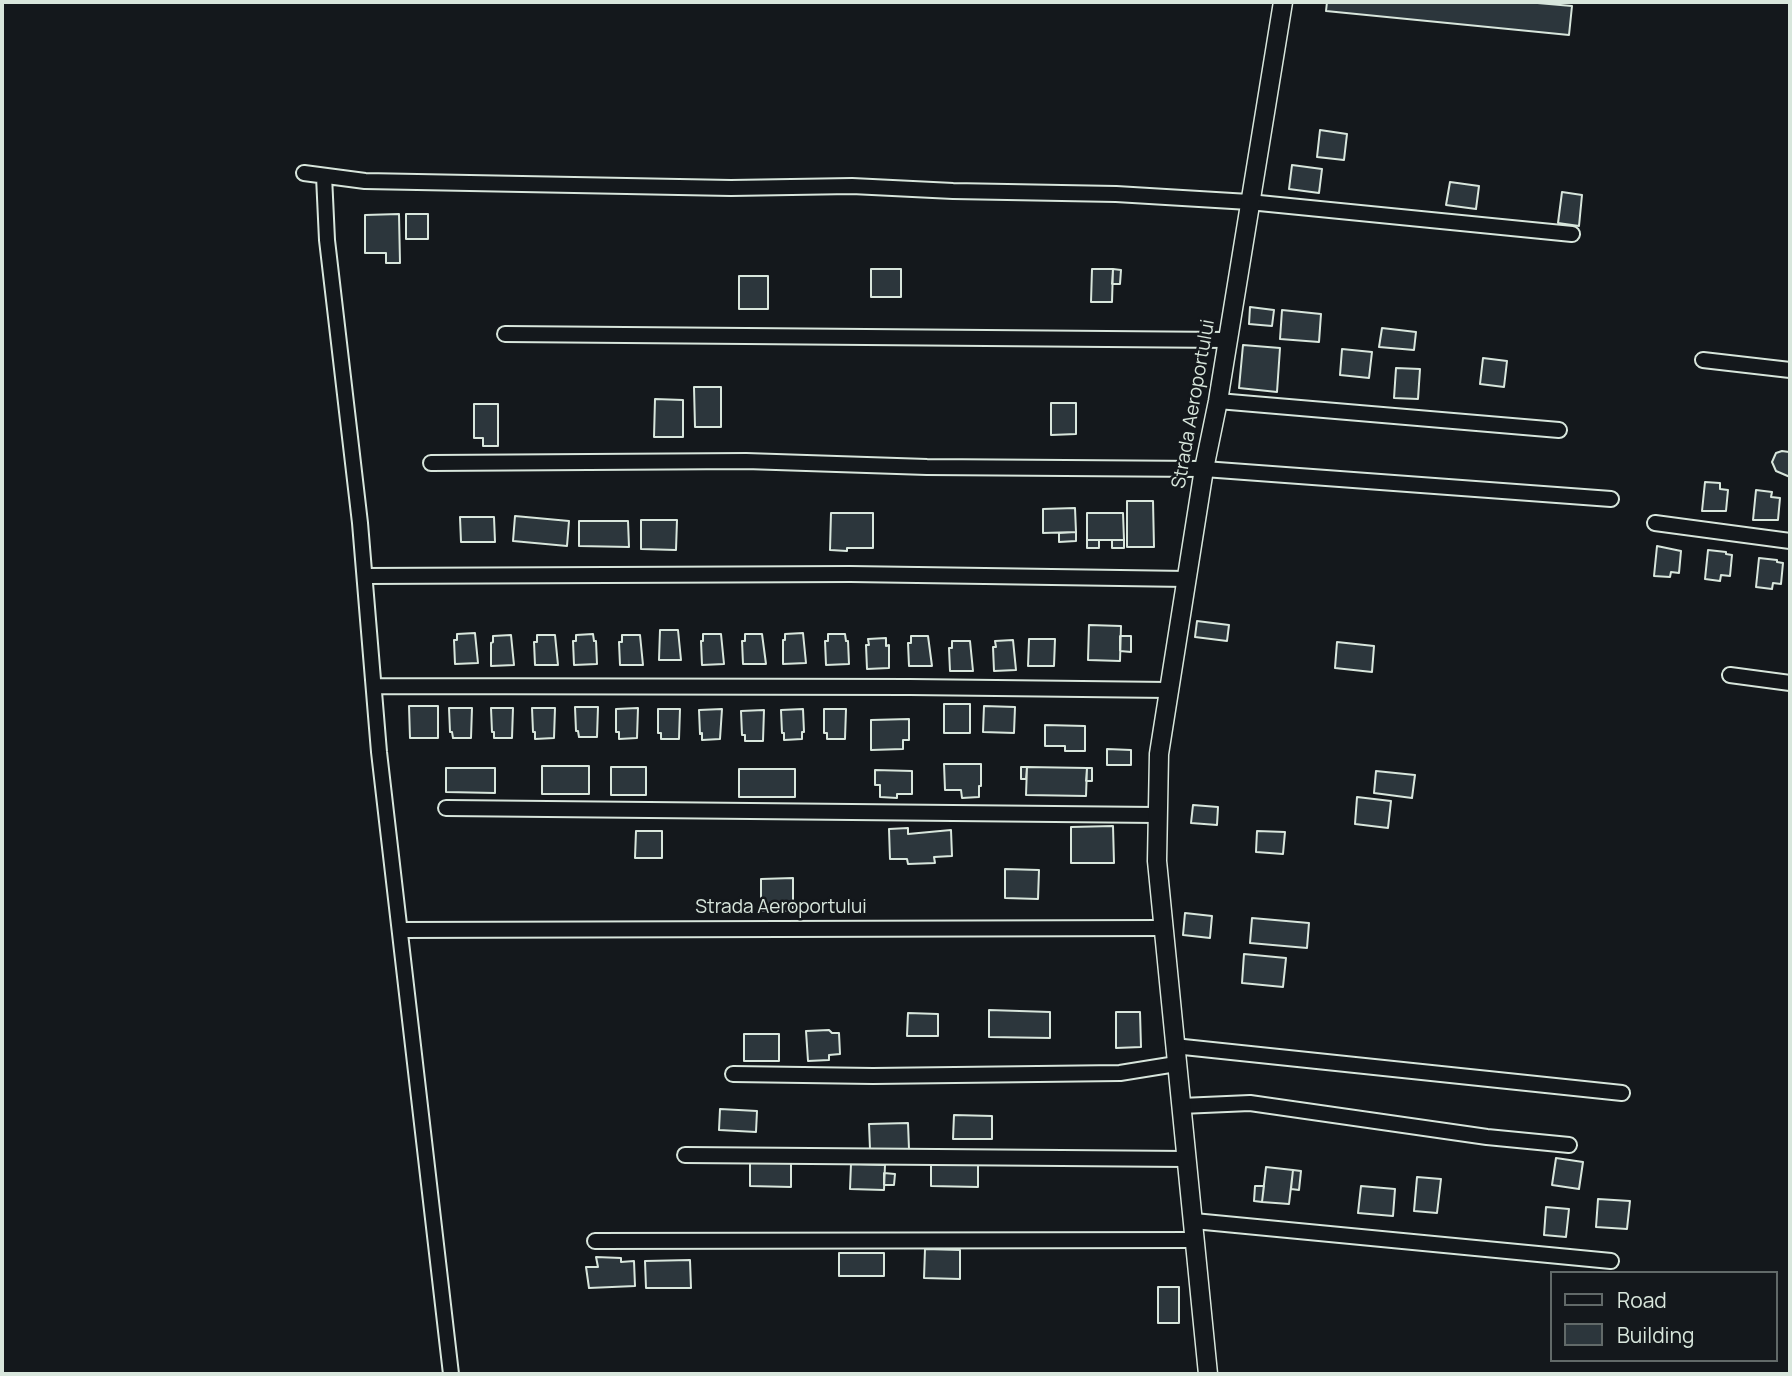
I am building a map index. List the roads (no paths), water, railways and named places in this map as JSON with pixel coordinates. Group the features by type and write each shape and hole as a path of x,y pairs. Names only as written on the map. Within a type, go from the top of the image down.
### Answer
{"street":[{"name":"Strada Aeroportului","path":"1208,1374 1162,929 1156,815 1168,690 1283,2"},
{"path":"304,173 378,181 731,188 852,186 1116,194 1249,202 1572,234"},
{"path":"324,176 327,240 365,576 379,752 451,1374"},
{"path":"505,334 1227,340"},
{"path":"1703,360 1790,370"},
{"path":"1218,401 1559,430"},
{"path":"432,463 746,461 928,467 1204,469 1611,499"},
{"path":"1655,523 1790,541"},
{"path":"365,576 850,573 1187,579"},
{"path":"1730,675 1790,683"},
{"path":"374,686 1168,690"},
{"path":"446,808 1156,815"},
{"name":"Strada Aeroportului","path":"400,930 1162,929"},
{"path":"733,1074 873,1076 1120,1073 1175,1055 1622,1093"},
{"path":"1181,1106 1250,1102 1487,1137 1569,1145"},
{"path":"685,1155 1187,1159"},
{"path":"1194,1221 1611,1261"},
{"path":"595,1241 1196,1240"}]}
